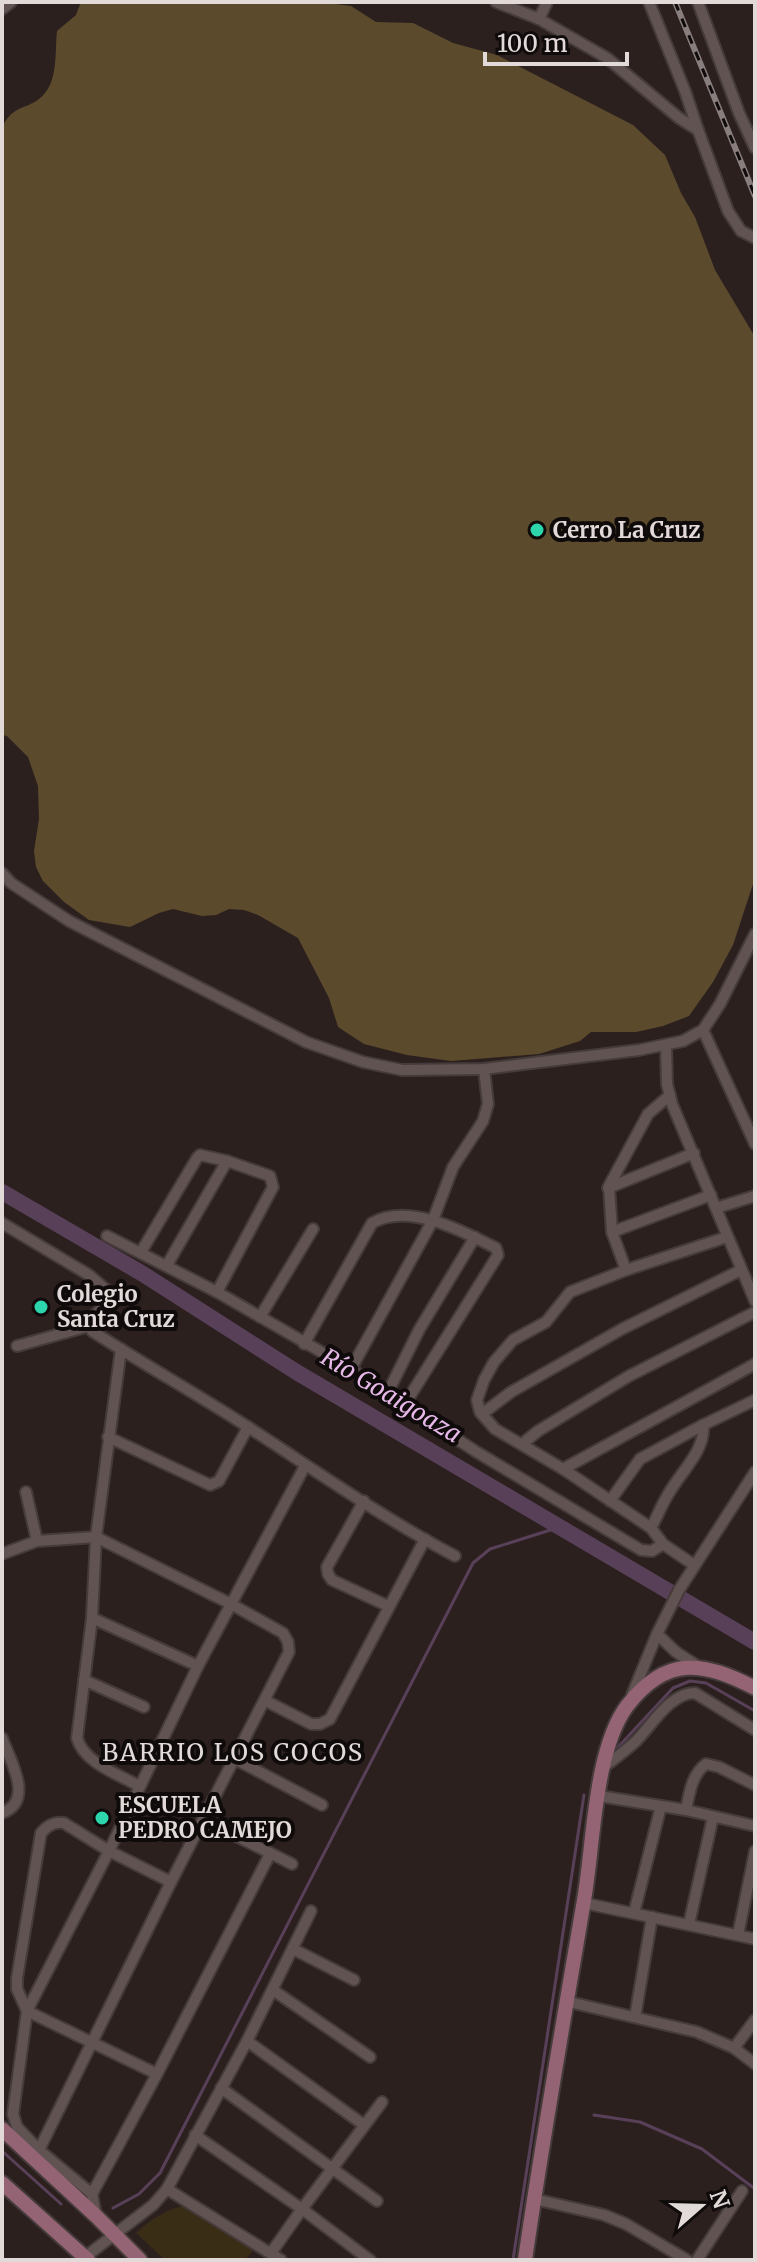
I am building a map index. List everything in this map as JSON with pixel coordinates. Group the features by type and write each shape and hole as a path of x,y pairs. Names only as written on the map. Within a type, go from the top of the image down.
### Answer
{"main road":[{"path":"525,2260 565,2001 584,1903 602,1768 612,1734 627,1707 646,1687 669,1672 699,1667 726,1673 755,1688"},
{"path":"2,2129 140,2260"},
{"path":"2,2183 86,2259"}],"street":[{"path":"2,9 11,2"},
{"path":"496,2 539,19 607,58 698,130"},
{"path":"539,19 547,2"},
{"path":"649,2 728,211 741,231 755,238"},
{"path":"698,2 755,148"},
{"path":"2,873 6,885 69,921 306,1042 363,1062 402,1070 484,1069 666,1046 683,1041 703,1030 720,1004 755,934"},
{"path":"703,1030 755,1144"},
{"path":"666,1046 670,1095 755,1301"},
{"path":"351,1369 433,1220 453,1167 483,1121 488,1104 484,1069"},
{"path":"626,1270 612,1232 608,1188 648,1114 670,1095"},
{"path":"608,1188 694,1153"},
{"path":"141,1252 197,1158 205,1155 270,1176 273,1187 217,1292"},
{"path":"167,1265 227,1161"},
{"path":"612,1232 711,1195"},
{"path":"716,1208 755,1196"},
{"path":"304,1344 372,1223 391,1216 433,1220 496,1248 498,1255 405,1404"},
{"path":"2,1223 89,1275 110,1293 111,1300 92,1318 89,1326"},
{"path":"260,1317 313,1229"},
{"path":"107,1236 217,1292 351,1369 475,1451 641,1550 652,1551 663,1544"},
{"path":"387,1394 419,1330 475,1237"},
{"path":"694,1565 663,1544 651,1528 563,1469 495,1429 482,1414 477,1400 494,1362 513,1340 543,1325 573,1290 727,1237"},
{"path":"482,1414 511,1392 622,1329 741,1270"},
{"path":"522,1444 629,1376 755,1312"},
{"path":"17,1346 89,1326"},
{"path":"89,1326 94,1333 248,1427 305,1466 455,1556"},
{"path":"121,1349 96,1537 92,1618 77,1738 87,1756 139,1786"},
{"path":"563,1469 755,1364"},
{"path":"610,1501 640,1459 755,1400"},
{"path":"651,1528 702,1439 703,1425"},
{"path":"108,1437 210,1485 219,1481 248,1427"},
{"path":"92,2194 39,2150 17,2127 13,2114 27,2011 109,1851 198,1666 305,1466"},
{"path":"627,1707 667,1611 755,1472"},
{"path":"26,1492 37,1541"},
{"path":"364,1501 327,1567 328,1574 332,1580 388,1606"},
{"path":"2,1554 37,1541 96,1537 283,1633 289,1652 39,2150"},
{"path":"266,1701 311,1724 330,1719 425,1539"},
{"path":"92,1618 198,1666"},
{"path":"657,1634 676,1652 699,1667"},
{"path":"84,1680 144,1707"},
{"path":"602,1768 636,1741 675,1700 688,1693 695,1693 755,1730"},
{"path":"2,1738 19,1788 18,1800 2,1813"},
{"path":"235,1759 322,1805"},
{"path":"686,1810 694,1780 706,1764 755,1785"},
{"path":"599,1796 686,1810 755,1826"},
{"path":"634,1913 661,1806"},
{"path":"689,1924 713,1817"},
{"path":"204,1820 292,1864"},
{"path":"157,2074 27,2011 17,1989 17,1978 41,1833 52,1824 64,1823 109,1851 171,1882"},
{"path":"738,1935 755,1851"},
{"path":"96,2216 92,2194 270,1854"},
{"path":"584,1903 755,1939"},
{"path":"86,2259 153,2205 167,2189 247,2041 311,1911"},
{"path":"635,2017 652,1917"},
{"path":"293,1949 354,1980"},
{"path":"273,1990 370,2057"},
{"path":"565,2001 697,2032 734,2048 755,2064"},
{"path":"734,2048 755,2020"},
{"path":"247,2041 364,2125"},
{"path":"221,2088 377,2201"},
{"path":"271,2253 382,2102"},
{"path":"195,2135 370,2260"},
{"path":"167,2189 281,2260"},
{"path":"697,2260 742,2191"},
{"path":"534,2199 604,2215 626,2224 673,2256 687,2260"}],"shaded area":[{"path":"81,2 320,2 351,6 376,22 413,23 453,43 497,55 633,125 665,155 695,217 715,270 755,337 755,878 733,945 713,982 689,1016 636,1032 591,1032 580,1041 539,1054 451,1061 407,1055 364,1044 338,1027 329,998 298,938 258,915 229,909 216,915 202,916 173,909 130,927 89,920 64,902 43,881 36,867 34,851 39,819 38,786 28,757 7,736 2,735 2,128 11,114 40,99 49,87 54,72 57,31 76,15"},
{"path":"183,2206 193,2208 254,2249 245,2260 165,2260 136,2233 158,2216"}],"waterway":[{"name":"Río Goaigoaza","path":"2,1192 143,1274 298,1373 755,1642"},
{"path":"113,2208 139,2194 160,2173 473,1563 490,1549 560,1527"},
{"path":"613,1754 673,1688 690,1681 706,1683 755,1711"},
{"path":"513,2260 584,1795"},
{"path":"594,2115 640,2122 702,2149 755,2189"},
{"path":"2,2151 61,2204"}],"railway":[{"path":"675,2 755,196"}],"place":[{"name":"Cerro La Cruz","path":"537,530"},
{"name":"Colegio Santa Cruz","path":"41,1307"},
{"name":"ESCUELA PEDRO CAMEJO","path":"102,1818"}],"district":[{"name":"BARRIO LOS COCOS","path":"233,1753"}]}
